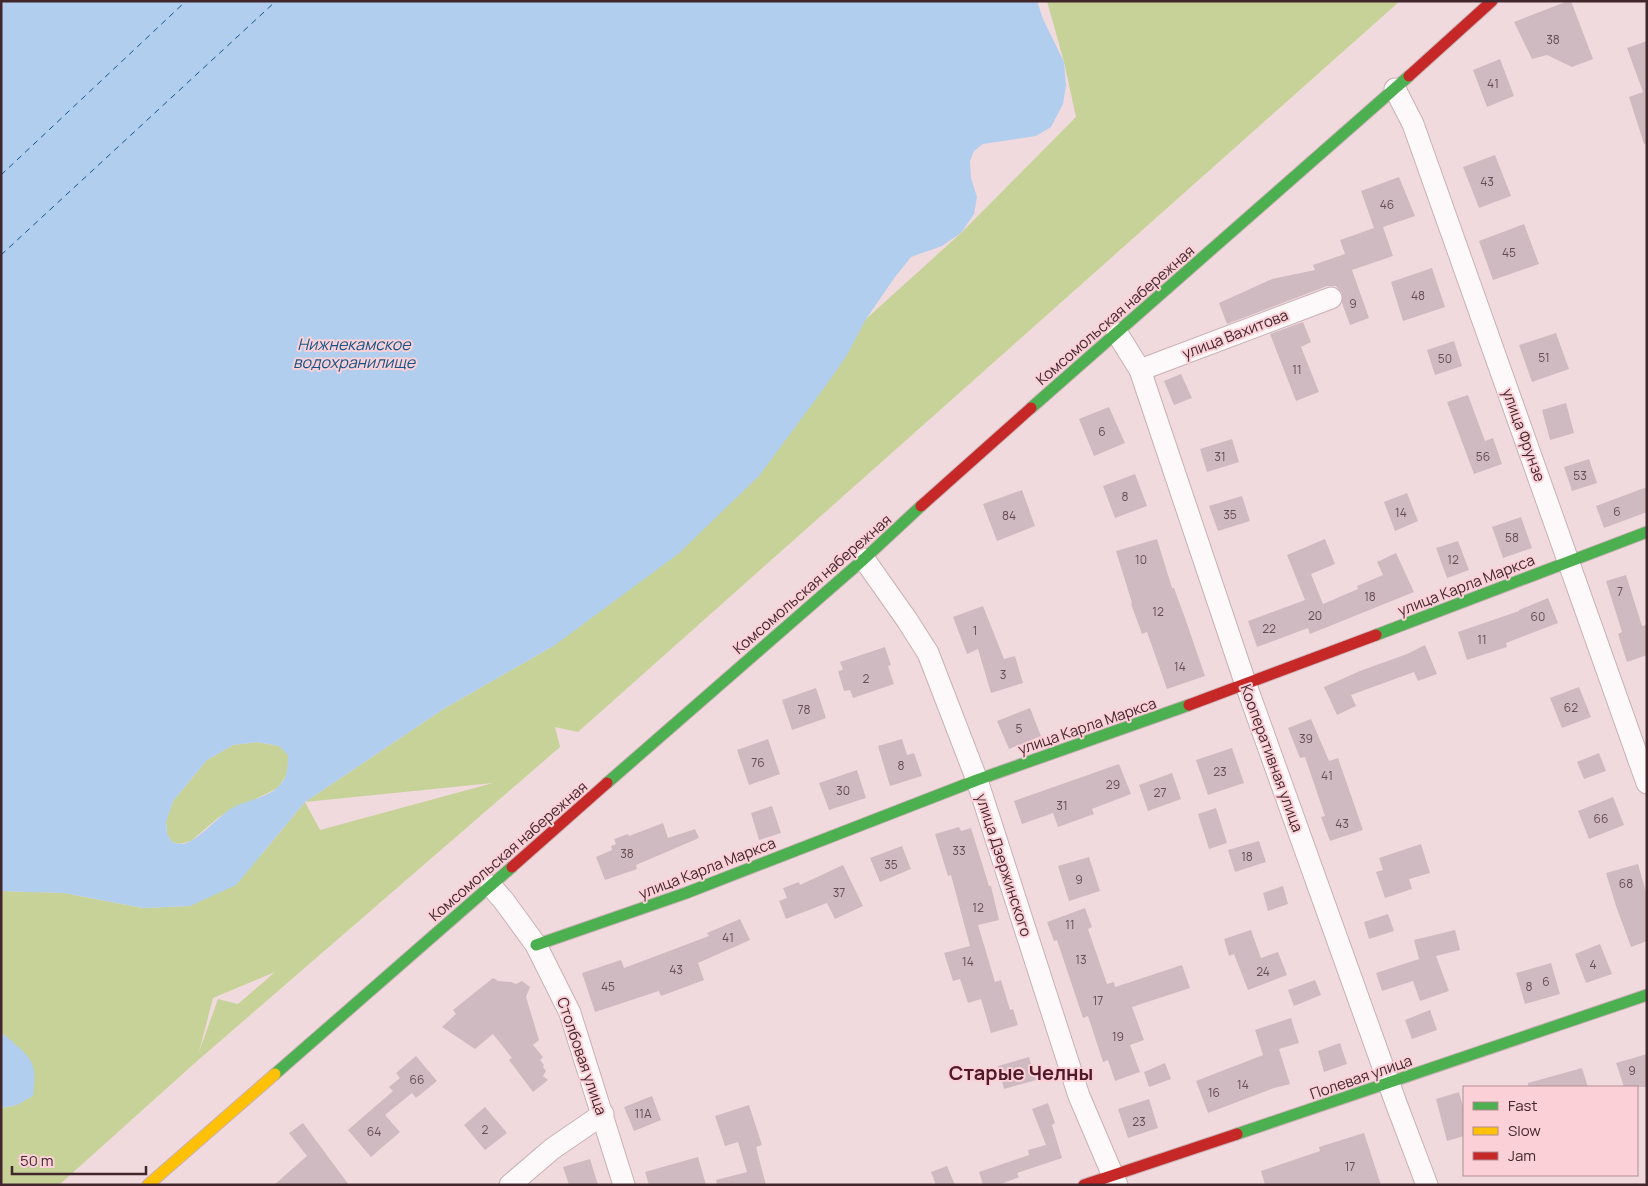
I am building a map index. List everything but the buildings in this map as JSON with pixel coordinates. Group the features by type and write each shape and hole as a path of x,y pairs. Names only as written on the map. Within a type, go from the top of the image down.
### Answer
{"street":[{"name":"Комсомольская набережная","path":"148,1185 864,559 974,458 1395,89 1492,1"},
{"name":"улица Фрунзе","path":"1395,89 1413,124 1647,783"},
{"name":"улица Вахитова","path":"1140,370 1331,298"},
{"name":"Кооперативная улица","path":"1116,333 1140,370 1246,685 1388,1083 1427,1185"},
{"name":"улица Карла Маркса","path":"536,945 686,893 977,780 1246,685 1647,532"},
{"name":"улица Дзержинского","path":"864,559 928,653 977,780 1079,1096 1116,1180"},
{"name":"Столбовая улица","path":"491,886 536,945 570,1012 624,1185"},
{"name":"Полевая улица","path":"1084,1185 1116,1180 1388,1083 1647,995"},
{"path":"510,1185 552,1149 603,1114"}],"green space":[{"path":"1047,1 1400,1 578,732 555,727 560,747 196,1062 59,1185 1,1185 1,1108 17,1105 6,1036 1,1034 1,891 64,893 143,908 190,906 261,855 305,802 445,708 555,645 866,319 961,233 1076,117 1064,62","holes":["493,783 320,830 305,802","275,972 238,1004 218,999 199,1052 213,998"]},
{"path":"257,742 279,746 289,755 287,774 278,788 219,817 191,841 180,844 172,842 167,834 166,821 173,801 207,760 233,745"}],"water":[{"name":"Нижнекамское водохранилище","path":"1,1 1037,1 1043,19 1064,62 1066,85 1063,104 1051,127 1036,136 983,144 974,151 970,161 971,178 977,197 974,214 961,233 942,246 911,257 866,319 847,355 827,384 759,476 678,554 555,645 445,708 305,802 236,885 190,906 143,908 64,893 1,891","holes":["257,742 279,746 288,755 288,759 286,776 278,787 269,793 229,810 189,842 183,844 172,842 167,834 166,822 173,801 207,760 233,745"]},
{"path":"1,1034 6,1036 31,1061 34,1084 33,1096 17,1105 1,1108"}],"ferry route":[{"path":"1,175 186,1"},
{"path":"1,255 276,1"}],"traffic: fast":[{"path":"1031,408 1409,76"},
{"path":"607,783 864,559 921,506"},
{"path":"1376,635 1647,532"},
{"path":"536,945 686,893 977,780 1189,705"},
{"path":"275,1074 512,867"},
{"path":"1237,1134 1647,995"}],"traffic: slow":[{"path":"148,1185 275,1074"}],"traffic: jam":[{"path":"1409,76 1492,1"},
{"path":"921,506 1031,408"},
{"path":"1189,705 1376,635"},
{"path":"512,867 607,783"},
{"path":"1084,1185 1237,1134"}],"district":[{"name":"Старые Челны","path":"1021,1072"}]}
